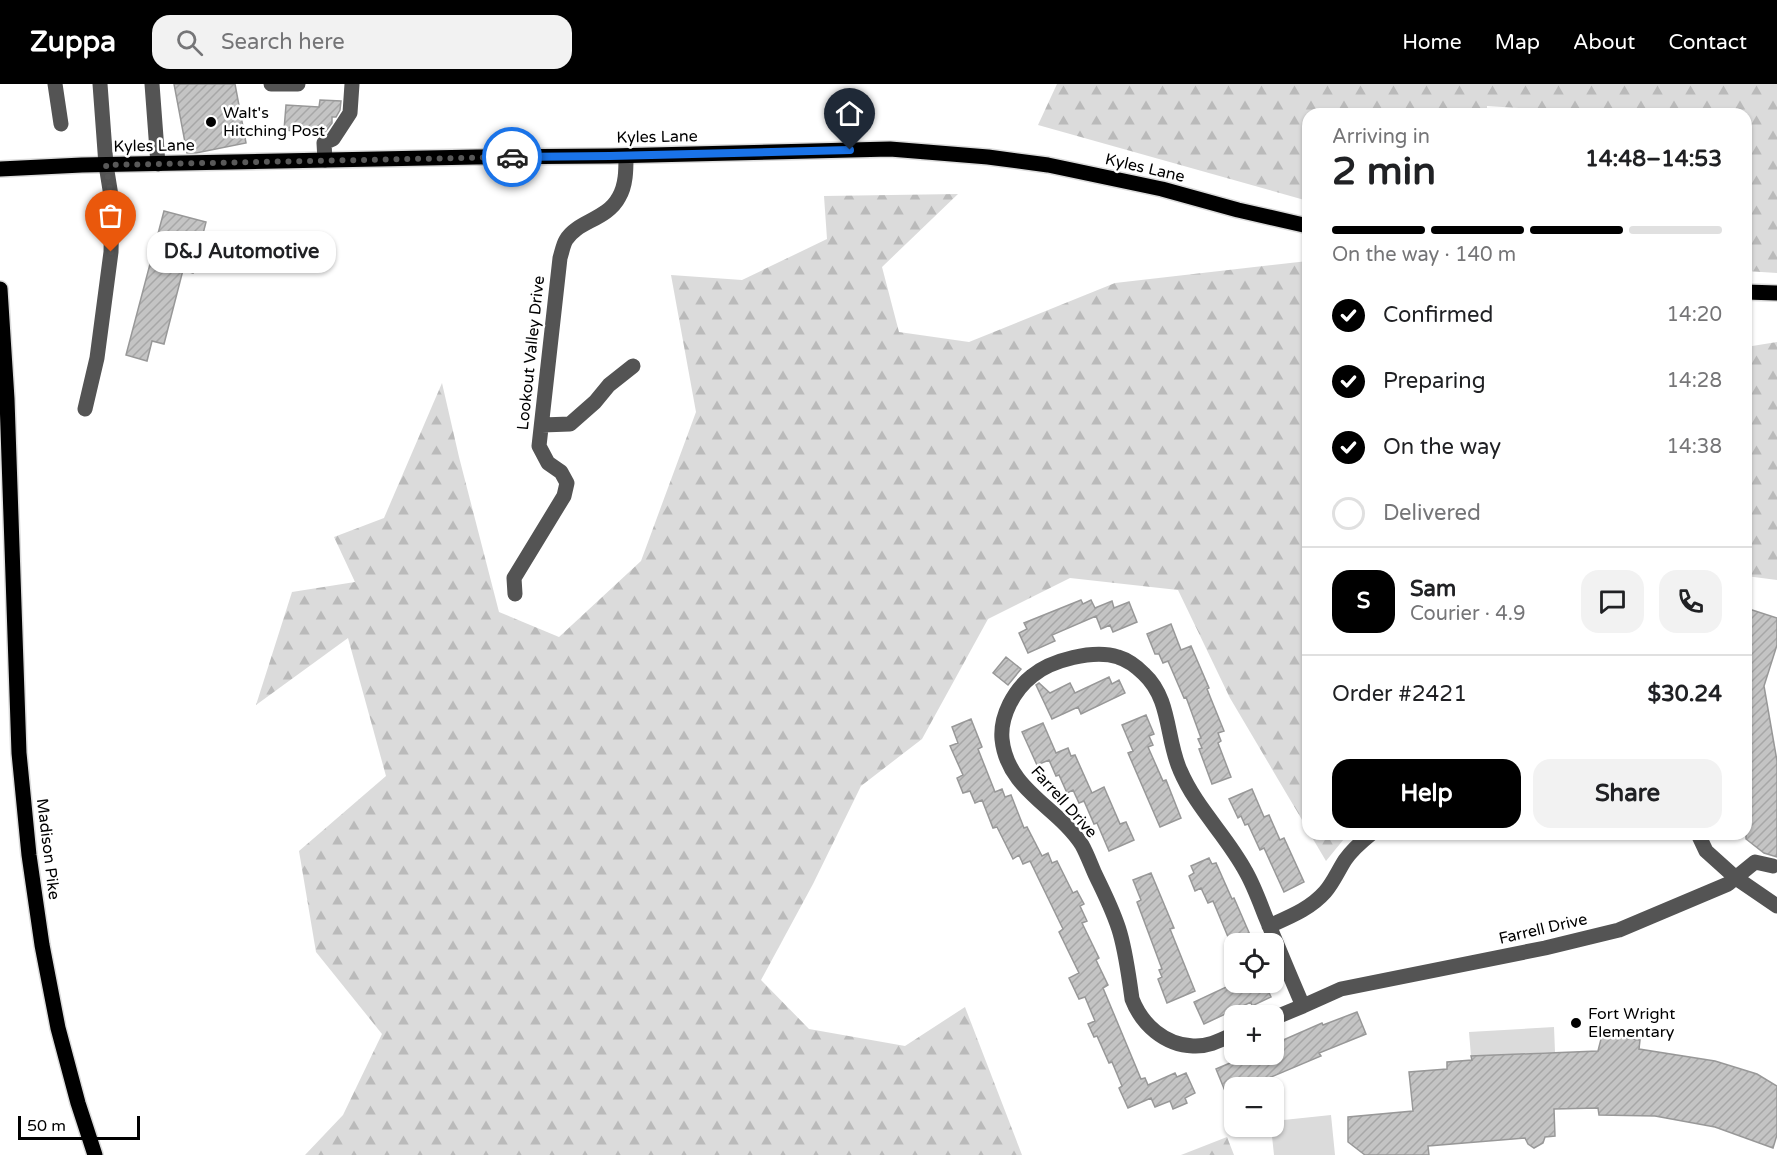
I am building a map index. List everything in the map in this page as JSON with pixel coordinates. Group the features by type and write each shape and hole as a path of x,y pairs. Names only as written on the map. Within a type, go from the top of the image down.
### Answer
{"main road":[{"name":"Kyles Lane","path":"0,169 890,149 988,157 1048,165 1162,189 1302,225"},
{"name":"Madison Pike","path":"0,289 7,399 19,753 28,844 42,945 58,1028 95,1155"},
{"path":"1752,292 1777,293"}],"street":[{"path":"55,84 61,124"},
{"path":"85,409 97,358 111,252 112,202 106,165 100,84"},
{"path":"152,84 158,164"},
{"path":"271,84 298,84"},
{"path":"325,160 324,143 333,139 350,113 352,84"},
{"name":"Lookout Valley Drive","path":"515,594 514,578 564,496 567,483 561,472 548,463 540,446 560,258 565,240 578,227 594,221 611,208 619,197 625,179 626,156"},
{"path":"542,425 570,424 595,402 609,385 633,366"},
{"name":"Farrell Drive","path":"1224,1038 1195,1046 1180,1044 1151,1029 1136,1009 1132,999 1121,934 1082,845 1025,788 1009,766 1002,737 1006,713 1014,697 1031,677 1051,665 1066,659 1092,654 1117,657 1146,675 1157,689 1164,706 1180,771 1200,806 1243,866 1303,1006"},
{"path":"1269,926 1302,911 1315,902 1326,891 1345,860 1363,840"},
{"path":"1701,840 1706,851 1736,878 1777,906"},
{"name":"Farrell Drive","path":"1284,1014 1341,988 1545,948 1619,930 1728,884 1755,861 1773,866"}],"green space":[{"path":"1057,84 1777,84 1777,273 1752,271 1752,108 1487,106 1487,108 1302,108 1302,199 1038,125"},
{"path":"958,194 882,267 899,332 969,342 1115,283 1302,262 1302,820 1230,698 1178,590 1070,578 988,619 922,739 861,786 813,884 761,980 809,1029 905,1046 965,1007 1022,1155 305,1155 343,1115 382,1034 316,952 299,851 386,776 348,638 256,705 292,592 355,582 334,537 384,518 442,383 499,612 559,637 641,561 696,412 671,275 742,280 827,239 824,196"},
{"path":"1777,342 1777,580 1752,577 1752,346"},
{"path":"1314,840 1343,840 1326,861"},
{"path":"1554,1027 1555,1052 1471,1056 1469,1032"},
{"path":"1331,1115 1335,1155 1274,1155 1272,1137 1284,1137 1284,1120"},
{"path":"1227,1137 1234,1155 1181,1155"}],"building":[{"name":"Walt's Hitching Post","path":"174,84 235,84 246,143 187,153"},
{"path":"320,100 341,101 340,110 336,117 332,117 332,123 326,131 323,133 284,130 286,105 319,107"},
{"path":"164,211 206,222 193,273 183,270 164,344 152,341 147,361 126,355"},
{"path":"1081,600 1083,604 1091,600 1095,608 1112,601 1114,608 1129,602 1137,622 1113,632 1110,625 1101,629 1096,616 1052,635 1055,641 1028,653 1019,633 1027,629 1024,623"},
{"path":"1752,610 1777,618 1777,645 1764,686 1777,761 1777,857 1764,853 1747,840 1752,840"},
{"path":"1171,624 1181,650 1191,646 1224,731 1218,733 1221,741 1218,743 1231,777 1212,784 1199,749 1202,748 1198,739 1201,738 1186,697 1184,698 1168,661 1163,663 1159,654 1155,654 1147,634"},
{"path":"1006,657 1021,669 1008,685 993,673"},
{"path":"1109,677 1112,684 1119,680 1125,693 1081,714 1078,707 1052,719 1036,685 1039,683 1050,693 1070,683 1075,693"},
{"path":"1146,715 1154,734 1149,736 1153,745 1148,747 1163,781 1166,780 1181,818 1160,827 1128,753 1133,751 1122,725"},
{"path":"971,719 982,747 978,749 995,792 1002,789 1005,797 1011,795 1024,828 1027,827 1042,856 1048,853 1052,863 1057,861 1073,893 1077,891 1084,904 1080,906 1087,921 1082,923 1099,958 1096,960 1108,985 1103,988 1141,1079 1145,1078 1148,1085 1175,1073 1177,1077 1186,1073 1195,1093 1185,1098 1187,1103 1173,1109 1170,1101 1155,1107 1151,1098 1128,1108 1119,1088 1122,1086 1112,1062 1109,1063 1097,1036 1094,1037 1088,1024 1095,1021 1085,997 1079,999 1069,978 1079,973 1059,932 1063,929 1030,861 1023,864 1019,855 1013,859 997,827 993,828 982,800 975,803 970,791 963,793 957,778 963,775 950,746 958,743 952,727"},
{"path":"1043,723 1056,753 1068,748 1071,756 1075,755 1092,793 1104,787 1120,824 1126,822 1134,840 1109,851 1084,801 1079,803 1073,790 1067,793 1049,760 1037,765 1022,732"},
{"path":"1252,789 1264,817 1269,815 1280,840 1284,838 1304,882 1284,892 1264,848 1260,850 1248,824 1245,825 1241,816 1238,818 1229,799"},
{"path":"1209,858 1212,864 1216,863 1249,933 1226,933 1213,901 1208,903 1201,888 1195,891 1189,876 1194,873 1191,866"},
{"path":"1151,873 1174,928 1170,929 1195,991 1167,1003 1158,979 1162,977 1159,970 1162,969 1137,902 1141,900 1133,880"},
{"path":"1224,988 1224,993 1269,993 1271,997 1254,1005 1251,1002 1245,1005 1224,1005 1224,1015 1204,1024 1194,1002"},
{"path":"1357,1012 1366,1034 1319,1053 1321,1056 1271,1077 1224,1077 1224,1089 1216,1069 1225,1065 1284,1065 1284,1040 1322,1023 1323,1025"},
{"name":"Fort Wright Elementary","path":"1602,1035 1640,1040 1639,1049 1715,1061 1757,1074 1777,1086 1777,1135 1773,1148 1715,1127 1655,1116 1599,1115 1598,1108 1554,1109 1555,1136 1545,1137 1543,1143 1534,1148 1525,1138 1428,1146 1429,1155 1365,1155 1348,1142 1348,1117 1413,1111 1409,1072 1447,1069 1447,1062 1472,1060 1471,1056 1598,1051"}],"way so far":[{"path":"111,252 112,202 106,165 512,157"}],"place":[{"name":"Walt's Hitching Post","path":"211,122"},
{"name":"D&J Automotive","path":"111,252"},
{"name":"Fort Wright Elementary","path":"1576,1023"}],"route":[{"path":"512,157 850,150"}]}
